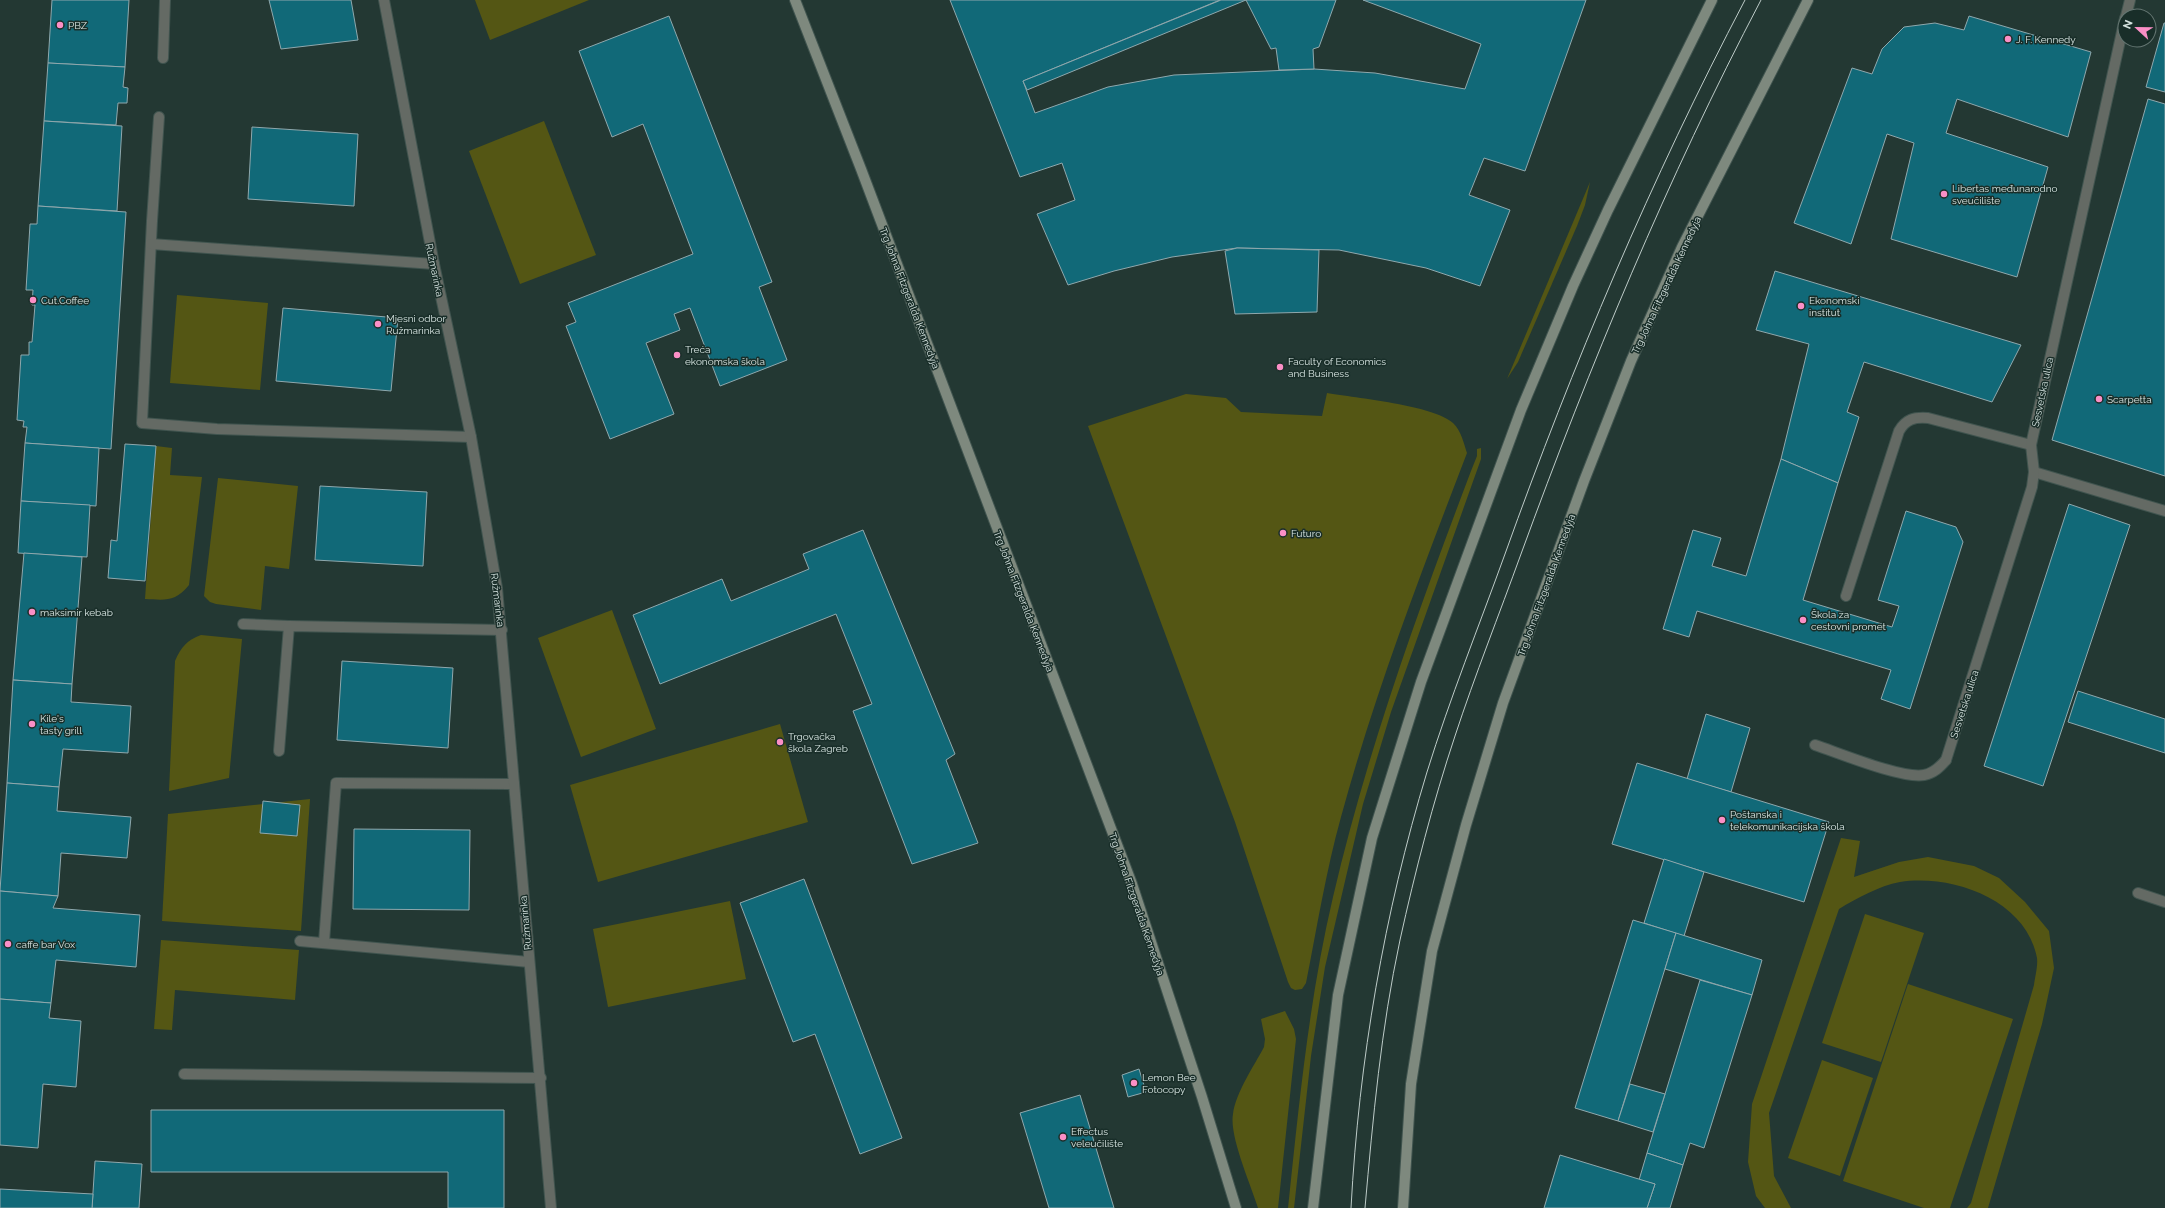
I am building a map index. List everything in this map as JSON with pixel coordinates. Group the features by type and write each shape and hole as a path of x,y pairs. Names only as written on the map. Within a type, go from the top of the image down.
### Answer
{"main road":[{"name":"Trg Johna Fitzgeralda Kennedyja","path":"794,0 861,169 1132,884 1202,1097 1236,1208"},
{"path":"1314,1208 1338,995 1372,838 1421,682 1521,410 1573,286 1608,210 1712,0"},
{"name":"Trg Johna Fitzgeralda Kennedyja","path":"1403,1208 1411,1084 1432,951 1466,825 1504,703 1584,481 1631,361 1682,247 1808,0"}],"street":[{"path":"163,58 165,0"},
{"name":"Ružmarinka","path":"384,0 434,264 471,437 493,562 502,630 551,1208"},
{"name":"Sesvetska ulica","path":"1815,745 1907,775 1924,775 1937,770 1946,760 2032,487 2034,472 2031,458 2031,445 2118,48"},
{"path":"159,117 150,244 142,423 217,429 471,437"},
{"path":"150,244 434,264"},
{"path":"1846,596 1899,431 1904,422 1916,418 1928,418 2031,445"},
{"path":"2034,472 2165,511"},
{"path":"243,624 502,630"},
{"path":"279,751 289,626"},
{"path":"324,942 336,783 514,784"},
{"path":"2138,893 2165,902"},
{"path":"300,941 529,962"},
{"path":"184,1074 541,1078"}],"shaded area":[{"path":"475,0 589,0 490,40"},
{"path":"544,121 596,255 520,284 469,151"},
{"path":"1590,182 1585,205 1577,226 1518,362 1507,379"},
{"path":"177,295 268,303 260,390 170,383"},
{"path":"1327,393 1393,403 1429,411 1443,417 1453,423 1458,429 1467,453 1416,588 1354,770 1331,858 1306,983 1302,989 1295,990 1291,988 1288,982 1235,822 1088,426 1186,394 1226,398 1241,412 1322,416"},
{"path":"156,446 172,448 170,475 202,477 189,585 184,591 170,599 145,599"},
{"path":"1481,448 1481,459 1391,712 1363,804 1325,967 1311,1056 1294,1208 1288,1208 1311,1013 1317,974 1333,897 1361,789 1395,682 1432,576 1477,456 1477,449"},
{"path":"218,478 298,486 289,569 265,566 261,610 216,604 210,602 204,596"},
{"path":"612,610 656,729 581,757 538,638"},
{"path":"201,635 242,639 229,778 169,791 175,661 185,645 192,639"},
{"path":"780,724 808,822 598,882 570,785"},
{"path":"310,799 301,931 162,921 168,814"},
{"path":"1841,838 1860,841 1854,877 1899,862 1928,857 1974,866 1999,878 2025,902 2049,931 2054,968 2042,1024 1988,1208 1967,1208 1971,1203 2034,985 2037,958 2030,938 2018,921 2003,906 1984,895 1964,887 1942,882 1900,882 1884,886 1839,909 1769,1113 1774,1176 1791,1208 1765,1208 1756,1196 1748,1162 1752,1104"},
{"path":"730,901 746,979 608,1007 593,929"},
{"path":"1865,914 1924,933 1881,1062 1822,1043"},
{"path":"161,940 299,950 295,1000 175,990 172,1030 154,1029"},
{"path":"1908,984 2013,1019 1950,1208 1924,1208 1843,1181"},
{"path":"1285,1011 1294,1029 1296,1039 1278,1208 1258,1208 1237,1147 1234,1135 1233,1114 1241,1088 1264,1047 1265,1039 1261,1019"},
{"path":"1822,1060 1873,1078 1840,1176 1788,1158"}],"building":[{"path":"52,0 129,0 125,67 48,63"},
{"path":"269,0 351,0 358,40 281,49"},
{"path":"950,0 1220,0 1023,81 1035,113 1108,87 1174,75 1314,69 1375,73 1465,89 1481,44 1363,0 1586,0 1525,171 1484,158 1469,195 1510,210 1480,286 1426,268 1339,250 1237,248 1172,257 1114,271 1068,285 1037,214 1075,200 1062,163 1020,177"},
{"path":"1221,0 1246,0 1027,90 1023,81"},
{"path":"1246,0 1336,0 1319,47 1313,49 1314,69 1279,70 1276,48 1271,49"},
{"path":"669,16 772,282 759,287 787,360 720,386 690,308 674,314 680,330 646,343 674,414 610,439 566,326 576,322 568,303 693,254 643,124 612,137 579,51"},
{"path":"1969,16 2091,52 2068,137 1957,99 1946,133 2048,167 2017,277 1891,239 1914,143 1887,134 1851,244 1794,223 1852,68 1872,74 1882,49 1904,27 1935,23 1964,30"},
{"path":"2165,23 2165,92 2146,87"},
{"path":"48,63 125,67 123,87 128,88 127,103 118,103 116,125 44,121"},
{"path":"2148,99 2165,104 2165,476 2052,440"},
{"path":"44,121 122,126 117,211 38,206"},
{"path":"252,127 358,134 354,206 248,199"},
{"path":"38,206 126,212 111,449 25,443 27,427 23,427 24,421 17,420 21,355 29,355 29,342 32,342 35,305 32,305 33,290 26,290 30,224 37,224"},
{"path":"1237,248 1319,250 1317,312 1235,314 1225,251"},
{"path":"1775,271 2021,345 1992,402 1864,362 1847,412 1859,417 1838,483 1781,459 1809,344 1756,330"},
{"path":"283,308 398,318 391,391 276,381"},
{"path":"25,443 99,448 96,506 21,501"},
{"path":"125,444 156,446 145,581 108,578 111,540 117,541"},
{"path":"1781,459 1838,483 1803,600 1892,627 1899,606 1878,600 1906,511 1956,527 1963,542 1910,709 1881,699 1891,670 1697,611 1689,637 1663,629 1693,530 1721,538 1712,566 1746,576"},
{"path":"320,486 427,492 423,566 315,560"},
{"path":"21,501 90,505 87,557 18,553"},
{"path":"2069,504 2130,525 2043,786 1984,766"},
{"path":"863,530 955,754 946,760 978,843 912,864 853,711 872,704 836,614 660,684 633,615 722,579 731,601 809,569 803,554"},
{"path":"24,553 82,557 72,684 13,680"},
{"path":"342,661 453,668 448,748 337,740"},
{"path":"13,680 72,684 71,702 131,706 128,753 63,749 59,787 7,783"},
{"path":"2078,691 2165,719 2165,753 2068,722"},
{"path":"1706,714 1750,728 1731,792 1687,779"},
{"path":"1637,763 1829,822 1804,902 1612,844"},
{"path":"7,783 59,787 57,811 131,817 127,858 61,853 58,896 0,891"},
{"path":"263,801 300,805 297,836 260,833"},
{"path":"354,829 470,830 469,910 353,909"},
{"path":"1664,859 1704,872 1684,936 1644,923"},
{"path":"804,879 902,1138 860,1154 815,1034 793,1042 740,903"},
{"path":"0,891 58,896 53,908 140,915 136,967 56,960 51,1003 0,999"},
{"path":"1633,920 1676,933 1618,1121 1575,1108"},
{"path":"1676,933 1762,960 1752,995 1665,969"},
{"path":"1700,980 1752,995 1704,1148 1690,1143 1683,1165 1647,1153"},
{"path":"0,999 51,1003 49,1018 81,1021 76,1087 43,1084 38,1148 0,1145"},
{"name":"Lemon Bee Fotocopy","path":"1139,1069 1146,1092 1128,1097 1122,1075"},
{"path":"1630,1084 1665,1094 1653,1132 1618,1121"},
{"path":"1080,1095 1114,1208 1049,1208 1020,1113"},
{"path":"151,1110 504,1110 504,1208 448,1208 448,1172 151,1172"},
{"path":"1647,1153 1683,1165 1670,1208 1647,1208 1655,1184 1639,1180"},
{"path":"1560,1155 1655,1184 1647,1208 1544,1208"},
{"path":"95,1161 142,1164 139,1208 92,1208"},
{"path":"0,1189 93,1194 92,1208 0,1208"}],"tram line":[{"path":"1351,1208 1360,1097 1367,1042 1386,933 1412,825 1436,744 1531,483 1586,342 1615,273 1677,135 1745,0"},
{"path":"1365,1208 1378,1074 1393,973 1418,863 1439,786 1455,736 1547,483 1602,343 1662,204 1727,67 1761,0"}],"place":[{"name":"PBZ","path":"60,25"},
{"name":"J. F. Kennedy","path":"2008,39"},
{"name":"Libertas međunarodno sveučilište","path":"1944,194"},
{"name":"Cut.Coffee","path":"33,300"},
{"name":"Ekonomski institut","path":"1801,306"},
{"name":"Mjesni odbor Ružmarinka","path":"378,324"},
{"name":"Treća ekonomska škola","path":"677,355"},
{"name":"Faculty of Economics and Business","path":"1280,367"},
{"name":"Scarpetta","path":"2099,399"},
{"name":"Futuro","path":"1283,533"},
{"name":"maksimir kebab","path":"32,612"},
{"name":"Škola za cestovni promet","path":"1803,620"},
{"name":"Kile's tasty grill","path":"32,724"},
{"name":"Trgovačka škola Zagreb","path":"780,742"},
{"name":"Poštanska i telekomunikacijska škola","path":"1722,820"},
{"name":"caffe bar Vox","path":"8,944"},
{"name":"Lemon Bee Fotocopy","path":"1134,1083"},
{"name":"Effectus veleučilište","path":"1063,1137"}]}
